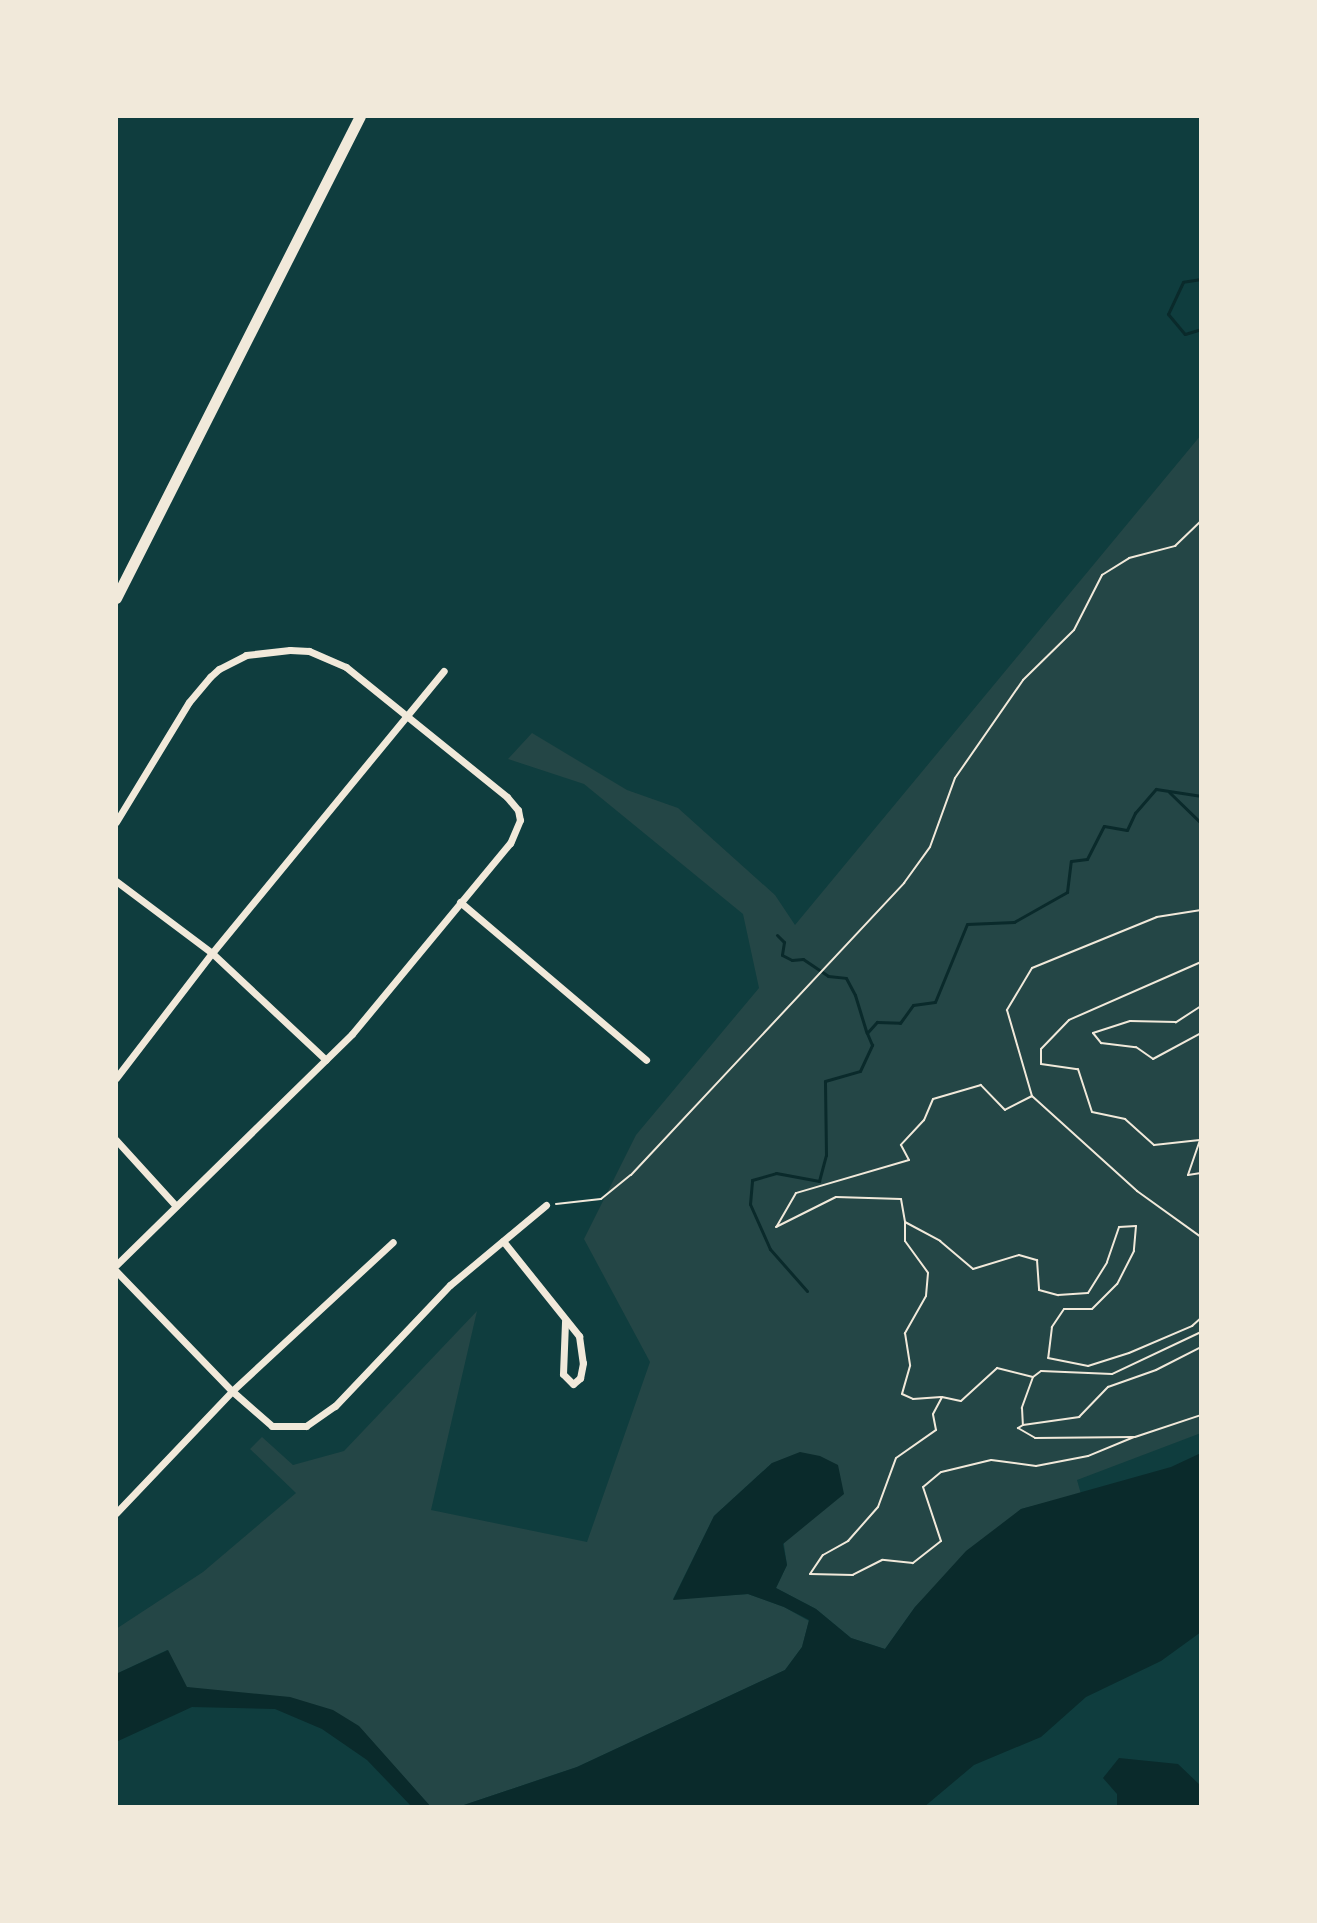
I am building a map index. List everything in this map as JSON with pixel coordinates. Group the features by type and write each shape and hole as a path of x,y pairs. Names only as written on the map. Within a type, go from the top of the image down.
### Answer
{"main road":[{"path":"116,598 360,116"}],"street":[{"path":"116,822 200,688 219,669 246,655 290,650 331,659 408,715 518,810 520,820 510,843 376,1005 326,1060 116,1268 232,1391 272,1426 306,1426 335,1406 450,1285 546,1205"},
{"path":"116,1078 212,953 444,671"},
{"path":"116,881 212,953 326,1060"},
{"path":"460,902 646,1060"},
{"path":"116,1140 176,1206"},
{"path":"503,1241 537,1279 579,1336 582,1347 580,1378 573,1384 563,1374 565,1321"},
{"path":"116,1513 232,1391 393,1242"}],"path":[{"path":"546,1205 601,1199 631,1175 893,895 926,854 955,778 1023,680 1074,630 1102,575 1124,559 1175,546 1201,521"},
{"path":"1201,910 1157,917 1032,968 1007,1010 1032,1096 1137,1191 1201,1237"},
{"path":"1201,962 1069,1020 1041,1049 1041,1064 1078,1069 1092,1112 1125,1119 1154,1145 1200,1140 1188,1175 1201,1173"},
{"path":"1201,1006 1176,1022 1130,1021 1093,1033 1101,1043 1136,1047 1153,1059 1201,1033"},
{"path":"1032,1096 1005,1110 981,1085 933,1099 924,1120 901,1145 909,1160 796,1193 776,1227 836,1197 901,1199 905,1241 928,1273 926,1296 905,1333 910,1366 902,1394 913,1399 942,1397 961,1401 997,1368 1033,1377"},
{"path":"905,1222 940,1241 973,1269 1019,1255 1037,1260 1039,1290 1058,1295 1088,1293 1107,1262 1119,1227 1136,1226 1134,1251 1117,1284 1092,1309 1064,1309 1052,1327 1048,1358 1088,1366 1129,1353 1192,1326 1201,1318"},
{"path":"1023,1425 1022,1408 1033,1377 1041,1371 1112,1374 1201,1332"},
{"path":"1134,1437 1035,1438 1018,1428 1079,1417 1108,1387 1156,1370 1201,1347"},
{"path":"942,1397 933,1414 936,1430 896,1458 878,1507 848,1541 823,1555 810,1574 853,1575 882,1560 913,1563 941,1541 923,1487 941,1472 991,1460 1036,1466 1088,1456 1201,1415"}],"shaded area":[{"path":"1201,435 1201,1433 1077,1480 1081,1494 1021,1509 915,1607 885,1649 851,1638 816,1609 776,1588 787,1565 772,1463 714,1516 673,1599 748,1594 784,1607 809,1621 802,1647 785,1670 577,1767 458,1807 431,1807 359,1727 186,1687 167,1650 116,1674 116,1629 203,1572 296,1493 250,1449 262,1437 293,1465 344,1451 477,1311 431,1510 587,1542 650,1362 584,1239 636,1135 759,988 743,914 584,784 508,759 532,733 627,790 678,808 775,895 795,925"},
{"path":"800,1452 820,1456 838,1465 844,1494 783,1544 787,1565 776,1588 816,1609 851,1638 885,1649 915,1607 966,1551 1021,1509 1171,1467 1201,1453 1201,1632 1161,1661 1086,1697 1041,1737 974,1765 924,1807 458,1807 577,1767 785,1670 802,1647 809,1620 748,1594 673,1600 714,1516 772,1463"},
{"path":"168,1650 187,1687 290,1697 333,1710 359,1726 431,1807 412,1807 367,1760 322,1729 275,1709 192,1707 116,1742 116,1674"},
{"path":"1119,1758 1178,1764 1201,1786 1201,1807 1117,1807 1117,1794 1103,1778"}],"waterway":[{"path":"1201,279 1183,282 1168,314 1185,334 1201,329"},
{"path":"807,1291 770,1249 750,1204 752,1180 776,1173 819,1181 826,1155 825,1081 860,1071 872,1045 867,1033 877,1022 900,1023 913,1005 935,1002 967,924 1014,922 1067,892 1071,861 1087,859 1104,826 1127,830 1135,813 1156,789 1201,796"},
{"path":"1169,792 1201,823"},
{"path":"777,935 784,942 782,955 792,960 803,959 828,976 846,978 855,995 866,1032"}]}
